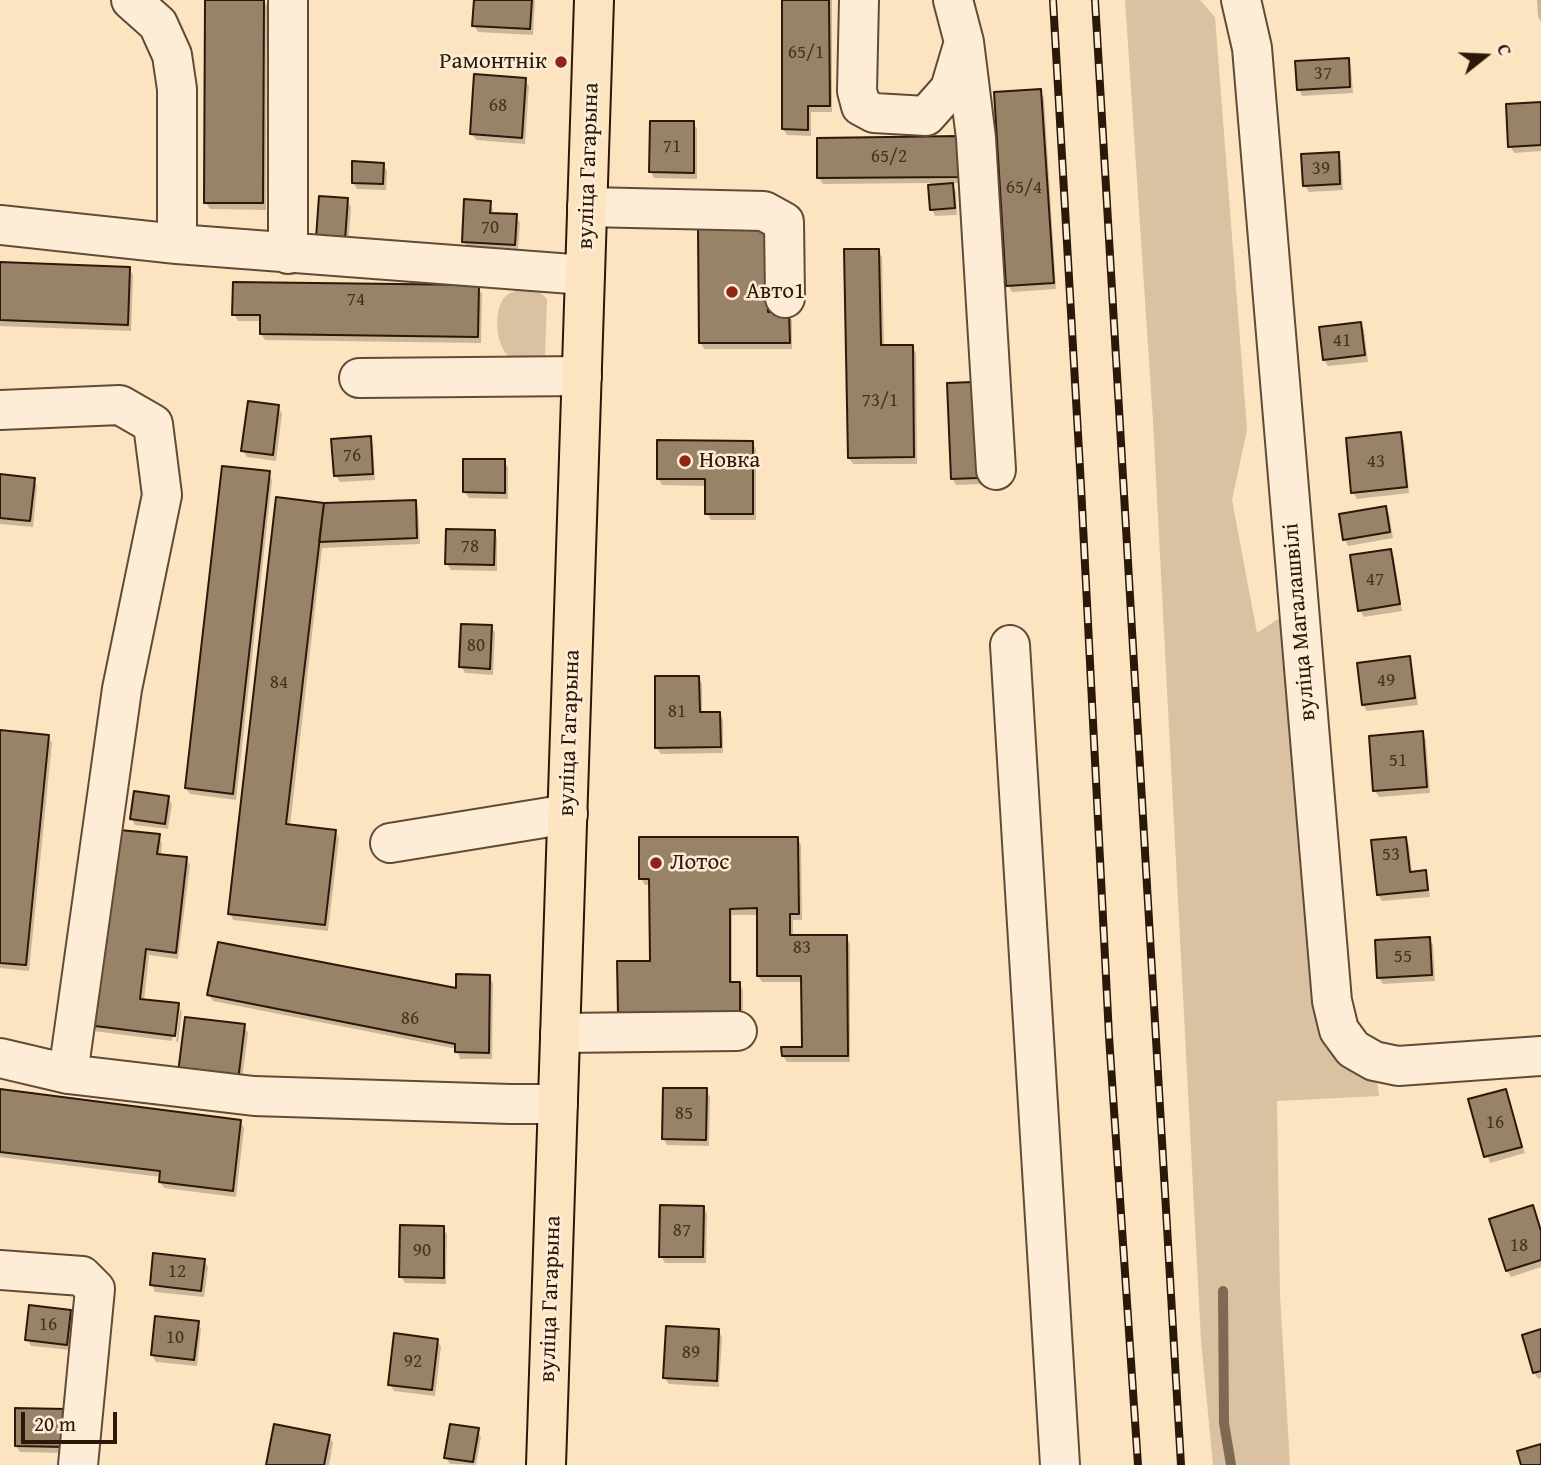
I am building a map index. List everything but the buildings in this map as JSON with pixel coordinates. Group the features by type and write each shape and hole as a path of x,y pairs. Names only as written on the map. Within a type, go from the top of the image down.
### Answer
{"main road":[{"name":"вуліца Гагарына","path":"545,1465 594,0"}],"street":[{"path":"131,0 158,24 172,55 177,89 177,244"},
{"path":"288,0 288,254"},
{"path":"859,0 857,91 861,106 874,114 926,116 950,89 964,42"},
{"path":"953,0 964,42 976,138 996,470"},
{"name":"вуліца Магалашвілі","path":"1241,0 1252,48 1331,987 1339,1030 1353,1049 1374,1061 1398,1066 1541,1056"},
{"path":"587,206 764,211 784,222 785,298"},
{"path":"0,225 288,254 585,275"},
{"path":"359,378 582,376"},
{"path":"0,410 120,405 153,424 162,495 122,689 68,1074"},
{"path":"1010,645 1060,1465"},
{"path":"390,843 568,814"},
{"path":"560,1033 737,1031"},
{"path":"0,1058 68,1074 254,1096 558,1104"},
{"path":"0,1270 82,1276 95,1289 78,1465"}],"shaded area":[{"path":"1125,0 1200,0 1215,17 1247,430 1232,500 1257,633 1278,619 1295,629 1319,939 1376,1074 1379,1096 1277,1101 1280,1296 1290,1465 1213,1465 1201,1340 1153,421"},
{"path":"518,290 540,292 547,299 545,355 538,360 515,360 508,356 499,339 497,319 502,301 507,295"}],"waterway":[{"path":"1223,1291 1224,1423 1231,1465"}],"railway":[{"path":"1053,0 1109,1036 1138,1465"},
{"path":"1095,0 1181,1465"}],"place":[{"name":"Рамонтнік","path":"561,62"},
{"name":"Авто1","path":"732,292"},
{"name":"Новка","path":"685,461"},
{"name":"Лотос","path":"656,863"}]}
